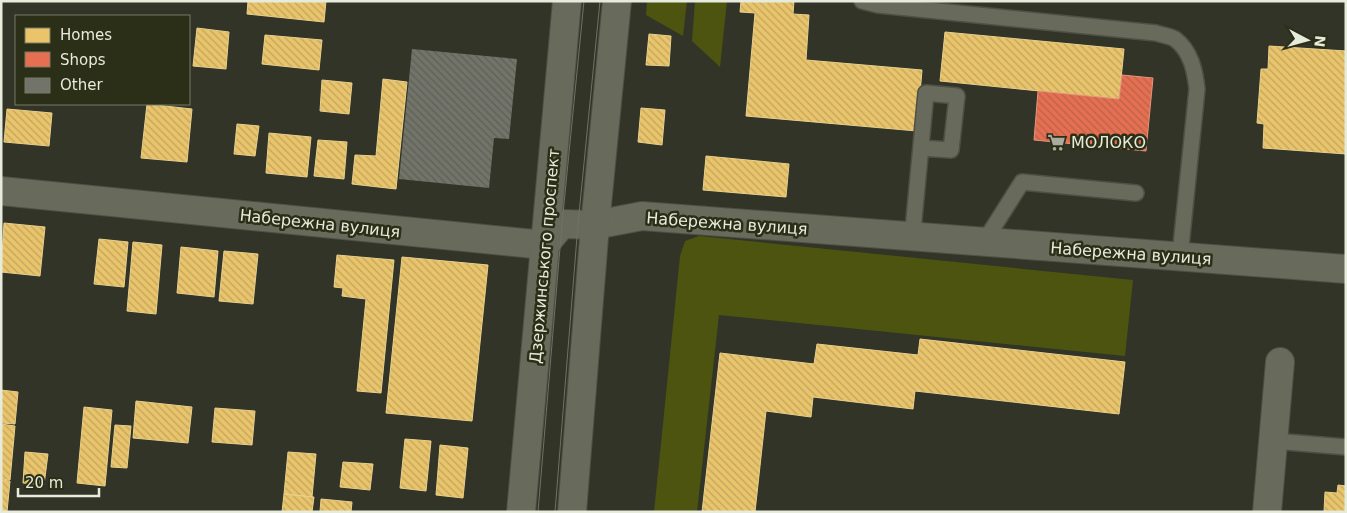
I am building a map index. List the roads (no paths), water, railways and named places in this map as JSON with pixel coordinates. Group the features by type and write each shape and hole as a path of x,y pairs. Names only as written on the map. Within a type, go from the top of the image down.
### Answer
{"street":[{"name":"Дзержинського проспект","path":"521,512 567,1"},
{"path":"572,512 595,225 617,1"},
{"name":"Набережна вулиця","path":"1,191 544,245 562,224 595,225 642,216 1346,269"},
{"path":"1267,512 1280,362"}],"lane":[{"path":"862,1 878,5 1156,33 1174,39 1188,53 1195,71 1197,89 1180,256"},
{"path":"913,237 921,148"},
{"path":"984,242 1022,182 1136,193"},
{"path":"1274,441 1346,447"}],"tram line":[{"path":"538,512 562,224 584,1"},
{"path":"555,512 578,224 600,1"}],"place":[{"name":"МОЛОКО","path":"1057,142"}]}
